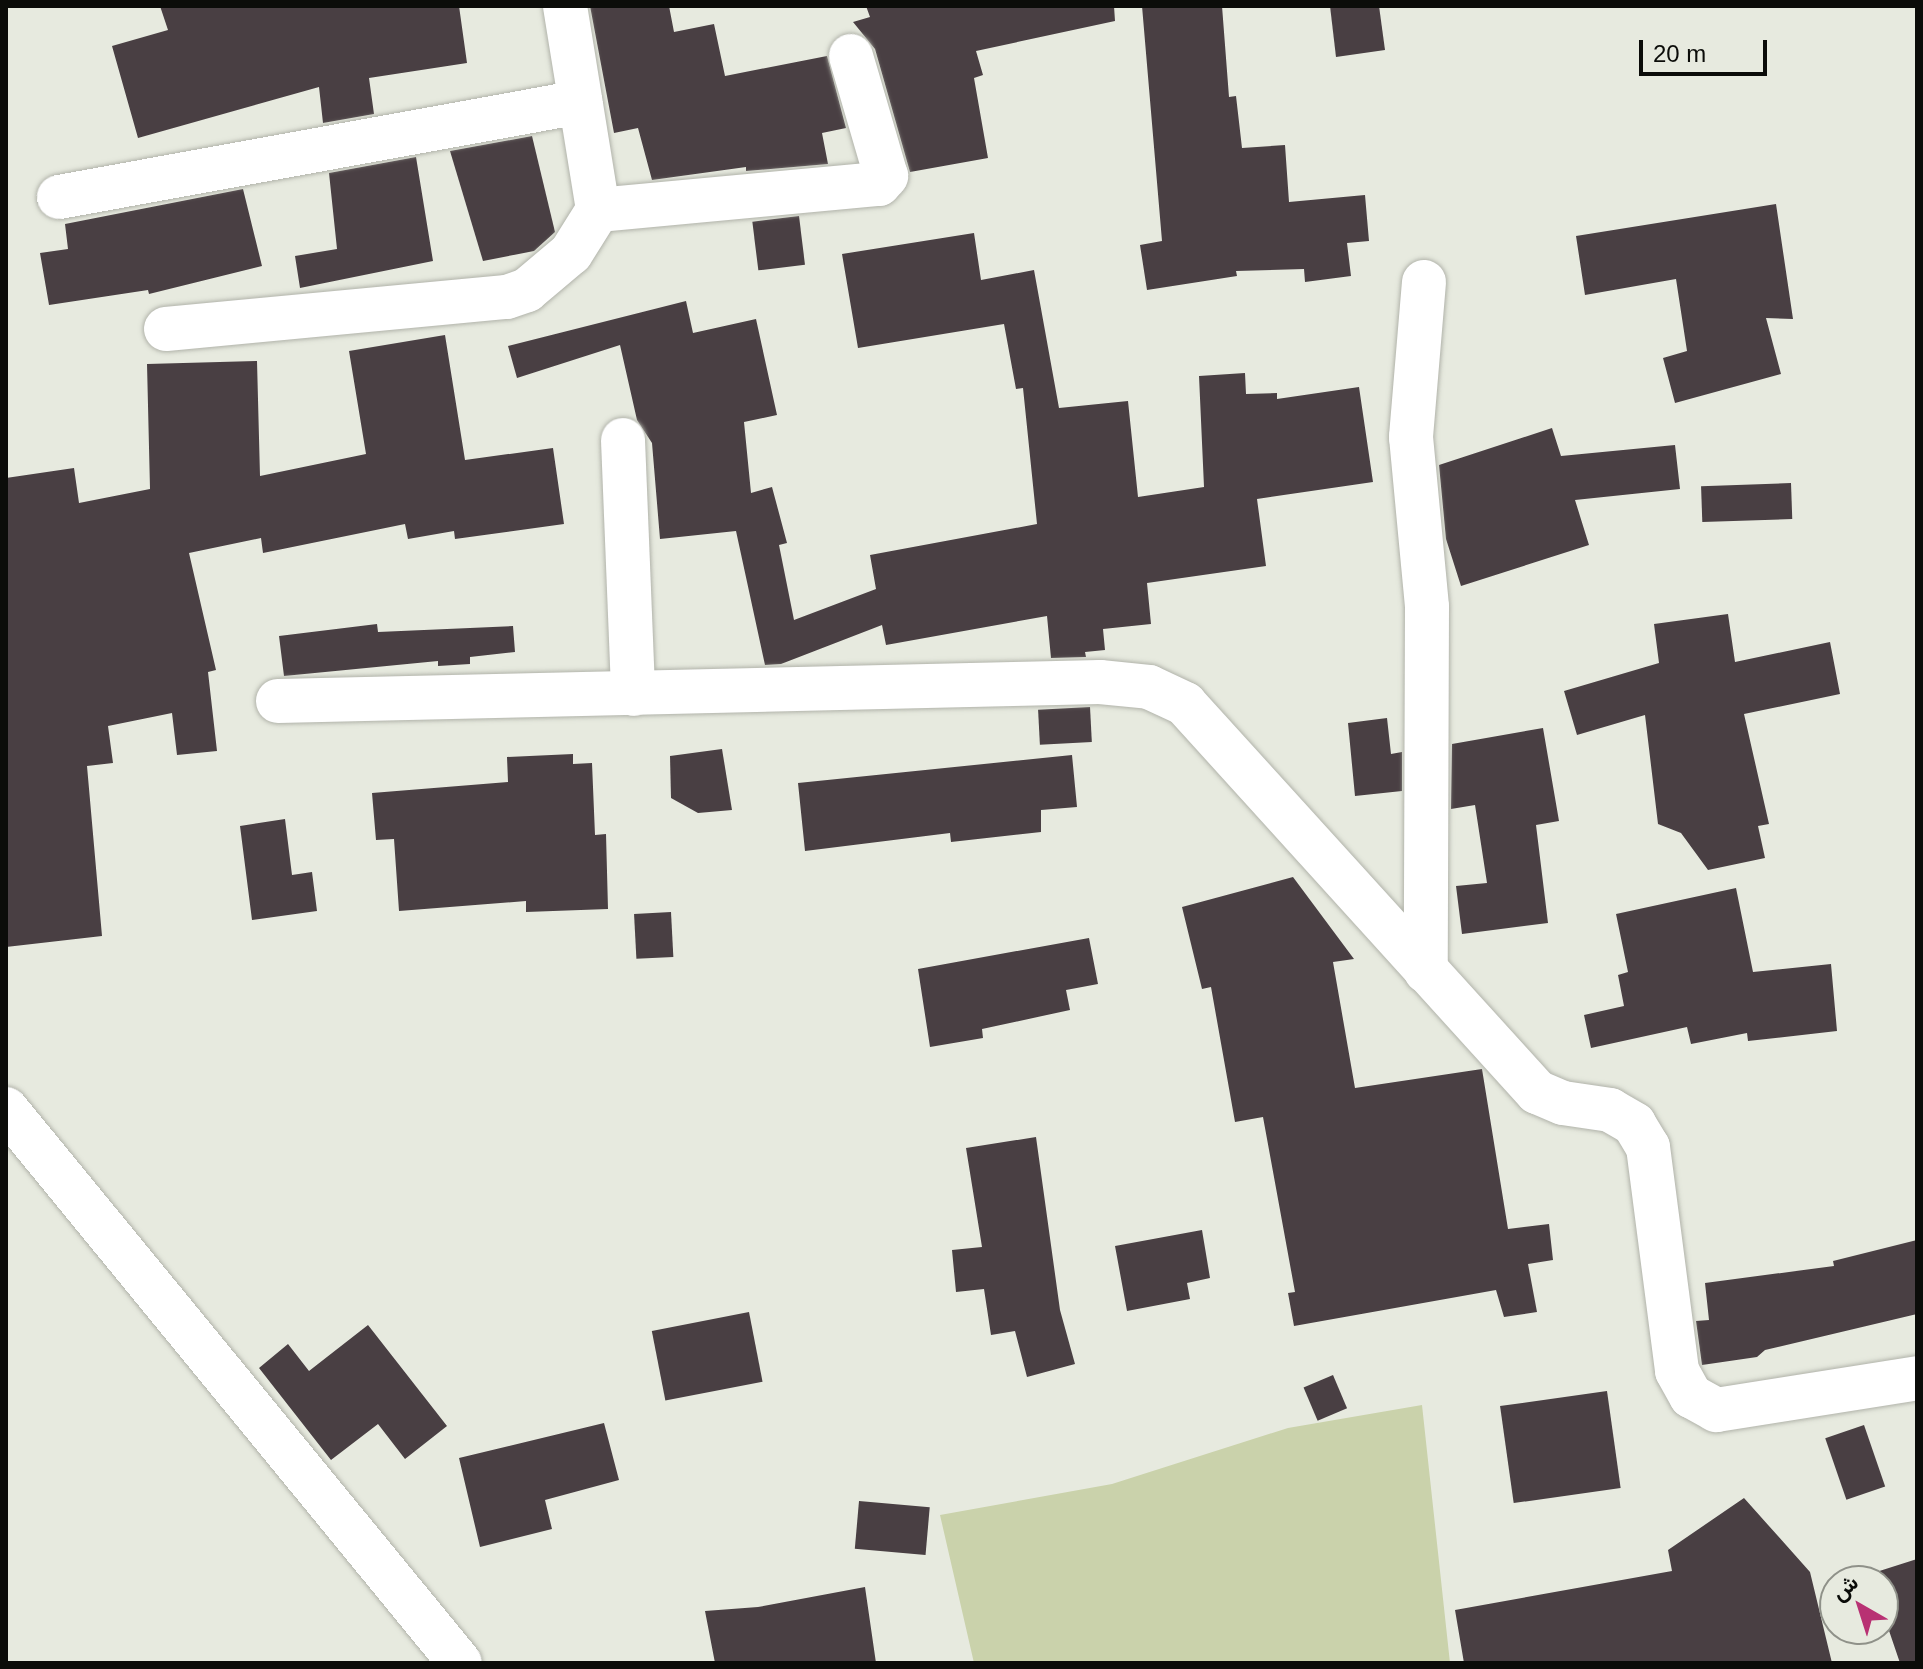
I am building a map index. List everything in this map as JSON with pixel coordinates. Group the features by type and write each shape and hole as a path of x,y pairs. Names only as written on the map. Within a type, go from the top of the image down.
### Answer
{"street":[{"path":"166,329 507,297 527,290 571,253 598,210 565,6"},
{"path":"598,210 879,184 886,176 851,56"},
{"path":"59,197 580,102"},
{"path":"1424,282 1411,437 1427,607 1426,971"},
{"path":"623,440 633,694"},
{"path":"278,701 1100,682 1149,687 1185,704 1537,1092 1563,1103 1610,1110 1634,1124 1648,1147 1677,1371 1691,1396 1716,1410 1917,1378"},
{"path":"6,1109 460,1663"}],"green space":[{"path":"1422,1405 1450,1663 974,1663 940,1515 1112,1484 1288,1428"}],"building":[{"path":"160,6 459,6 467,63 369,78 374,114 323,123 319,87 138,138 112,46 168,30"},
{"path":"590,6 669,6 674,32 714,24 725,76 827,56 846,128 822,133 828,164 746,171 746,167 652,180 638,128 614,133"},
{"path":"866,6 1114,6 1115,21 976,51 983,75 974,78 988,158 910,172 875,49 853,22 870,17"},
{"path":"1142,6 1222,6 1229,97 1236,96 1242,148 1285,145 1289,202 1365,195 1369,241 1347,243 1351,276 1305,282 1304,269 1236,271 1237,276 1147,290 1140,245 1162,241"},
{"path":"1330,6 1379,6 1385,50 1336,57"},
{"path":"532,136 555,232 534,251 483,261 450,151"},
{"path":"416,157 433,261 300,288 295,256 337,249 329,173"},
{"path":"243,189 262,266 149,294 148,290 49,305 40,253 68,249 65,224"},
{"path":"1776,204 1793,319 1766,318 1781,374 1675,403 1663,358 1687,351 1676,279 1585,295 1576,236"},
{"path":"799,216 805,265 758,270 752,222"},
{"path":"974,233 981,280 1034,270 1059,408 1128,401 1138,497 1204,487 1199,376 1245,373 1246,394 1277,393 1277,399 1359,387 1373,482 1257,499 1266,566 1147,583 1151,624 1103,629 1105,650 1085,652 1086,657 1051,658 1047,616 886,645 882,625 781,664 765,665 736,531 660,539 652,443 637,420 620,345 517,378 508,346 686,301 693,333 756,319 777,415 744,422 751,493 772,487 787,543 779,545 794,620 876,589 870,555 1037,524 1023,388 1016,389 1004,324 858,348 842,254"},
{"path":"445,335 465,460 553,448 564,524 455,539 454,531 408,539 405,524 263,553 261,538 189,553 216,670 208,672 217,751 177,755 172,713 108,726 113,763 87,766 102,936 6,947 6,478 74,468 79,503 150,489 147,364 257,361 260,476 366,454 349,351"},
{"path":"1552,428 1561,456 1675,445 1680,489 1575,500 1589,545 1461,586 1446,539 1439,465"},
{"path":"1791,483 1792,519 1702,522 1701,486"},
{"path":"1728,614 1735,662 1830,642 1840,694 1744,714 1769,824 1758,826 1765,858 1708,870 1681,833 1658,824 1645,715 1577,735 1564,691 1659,663 1654,624"},
{"path":"377,624 378,632 513,626 515,652 470,657 470,664 438,666 438,661 284,676 279,636"},
{"path":"1090,707 1092,742 1040,745 1038,710"},
{"path":"1387,718 1391,754 1402,752 1402,791 1355,796 1348,723"},
{"path":"1543,728 1559,821 1536,825 1548,923 1462,934 1456,886 1487,883 1475,805 1451,809 1452,744"},
{"path":"722,749 732,810 698,813 671,798 670,756"},
{"path":"573,754 573,764 592,763 595,835 606,834 608,909 526,912 526,901 399,911 394,839 376,840 372,793 508,782 507,757"},
{"path":"1072,755 1077,807 1041,810 1041,832 951,842 950,833 805,851 798,783"},
{"path":"285,819 292,875 312,872 317,911 252,920 240,826"},
{"path":"1293,877 1354,959 1333,962 1355,1088 1482,1069 1508,1229 1549,1224 1553,1260 1528,1264 1537,1312 1504,1317 1496,1290 1294,1326 1288,1293 1295,1292 1263,1117 1235,1122 1211,987 1202,989 1182,907"},
{"path":"1736,888 1753,972 1831,964 1837,1031 1748,1041 1747,1033 1691,1044 1687,1027 1591,1048 1584,1015 1624,1006 1618,975 1628,972 1616,914"},
{"path":"671,912 673,957 636,959 634,914"},
{"path":"1089,938 1098,984 1066,990 1070,1010 982,1029 983,1038 930,1047 918,969"},
{"path":"1036,1137 1060,1310 1075,1364 1027,1377 1015,1331 991,1335 984,1289 956,1292 952,1250 982,1247 966,1148"},
{"path":"1202,1230 1210,1278 1187,1283 1190,1299 1127,1311 1115,1246"},
{"path":"1917,1240 1917,1314 1765,1350 1757,1357 1702,1365 1696,1321 1709,1320 1705,1283 1834,1266 1833,1261"},
{"path":"749,1312 763,1382 665,1401 652,1331"},
{"path":"368,1325 447,1426 405,1459 378,1424 331,1460 259,1368 288,1344 309,1371"},
{"path":"1333,1375 1347,1408 1318,1421 1304,1388"},
{"path":"1607,1391 1621,1488 1514,1503 1500,1406"},
{"path":"604,1423 619,1480 545,1500 552,1529 480,1547 459,1458"},
{"path":"1864,1425 1885,1486 1846,1500 1825,1438"},
{"path":"1744,1498 1810,1572 1819,1609 1819,1645 1828,1645 1832,1663 1464,1663 1455,1610 1672,1571 1668,1550"},
{"path":"859,1501 930,1507 926,1555 855,1549"},
{"path":"1917,1559 1917,1663 1900,1663 1894,1645 1899,1645 1898,1565"},
{"path":"865,1587 876,1663 715,1663 705,1611 758,1607"}]}
